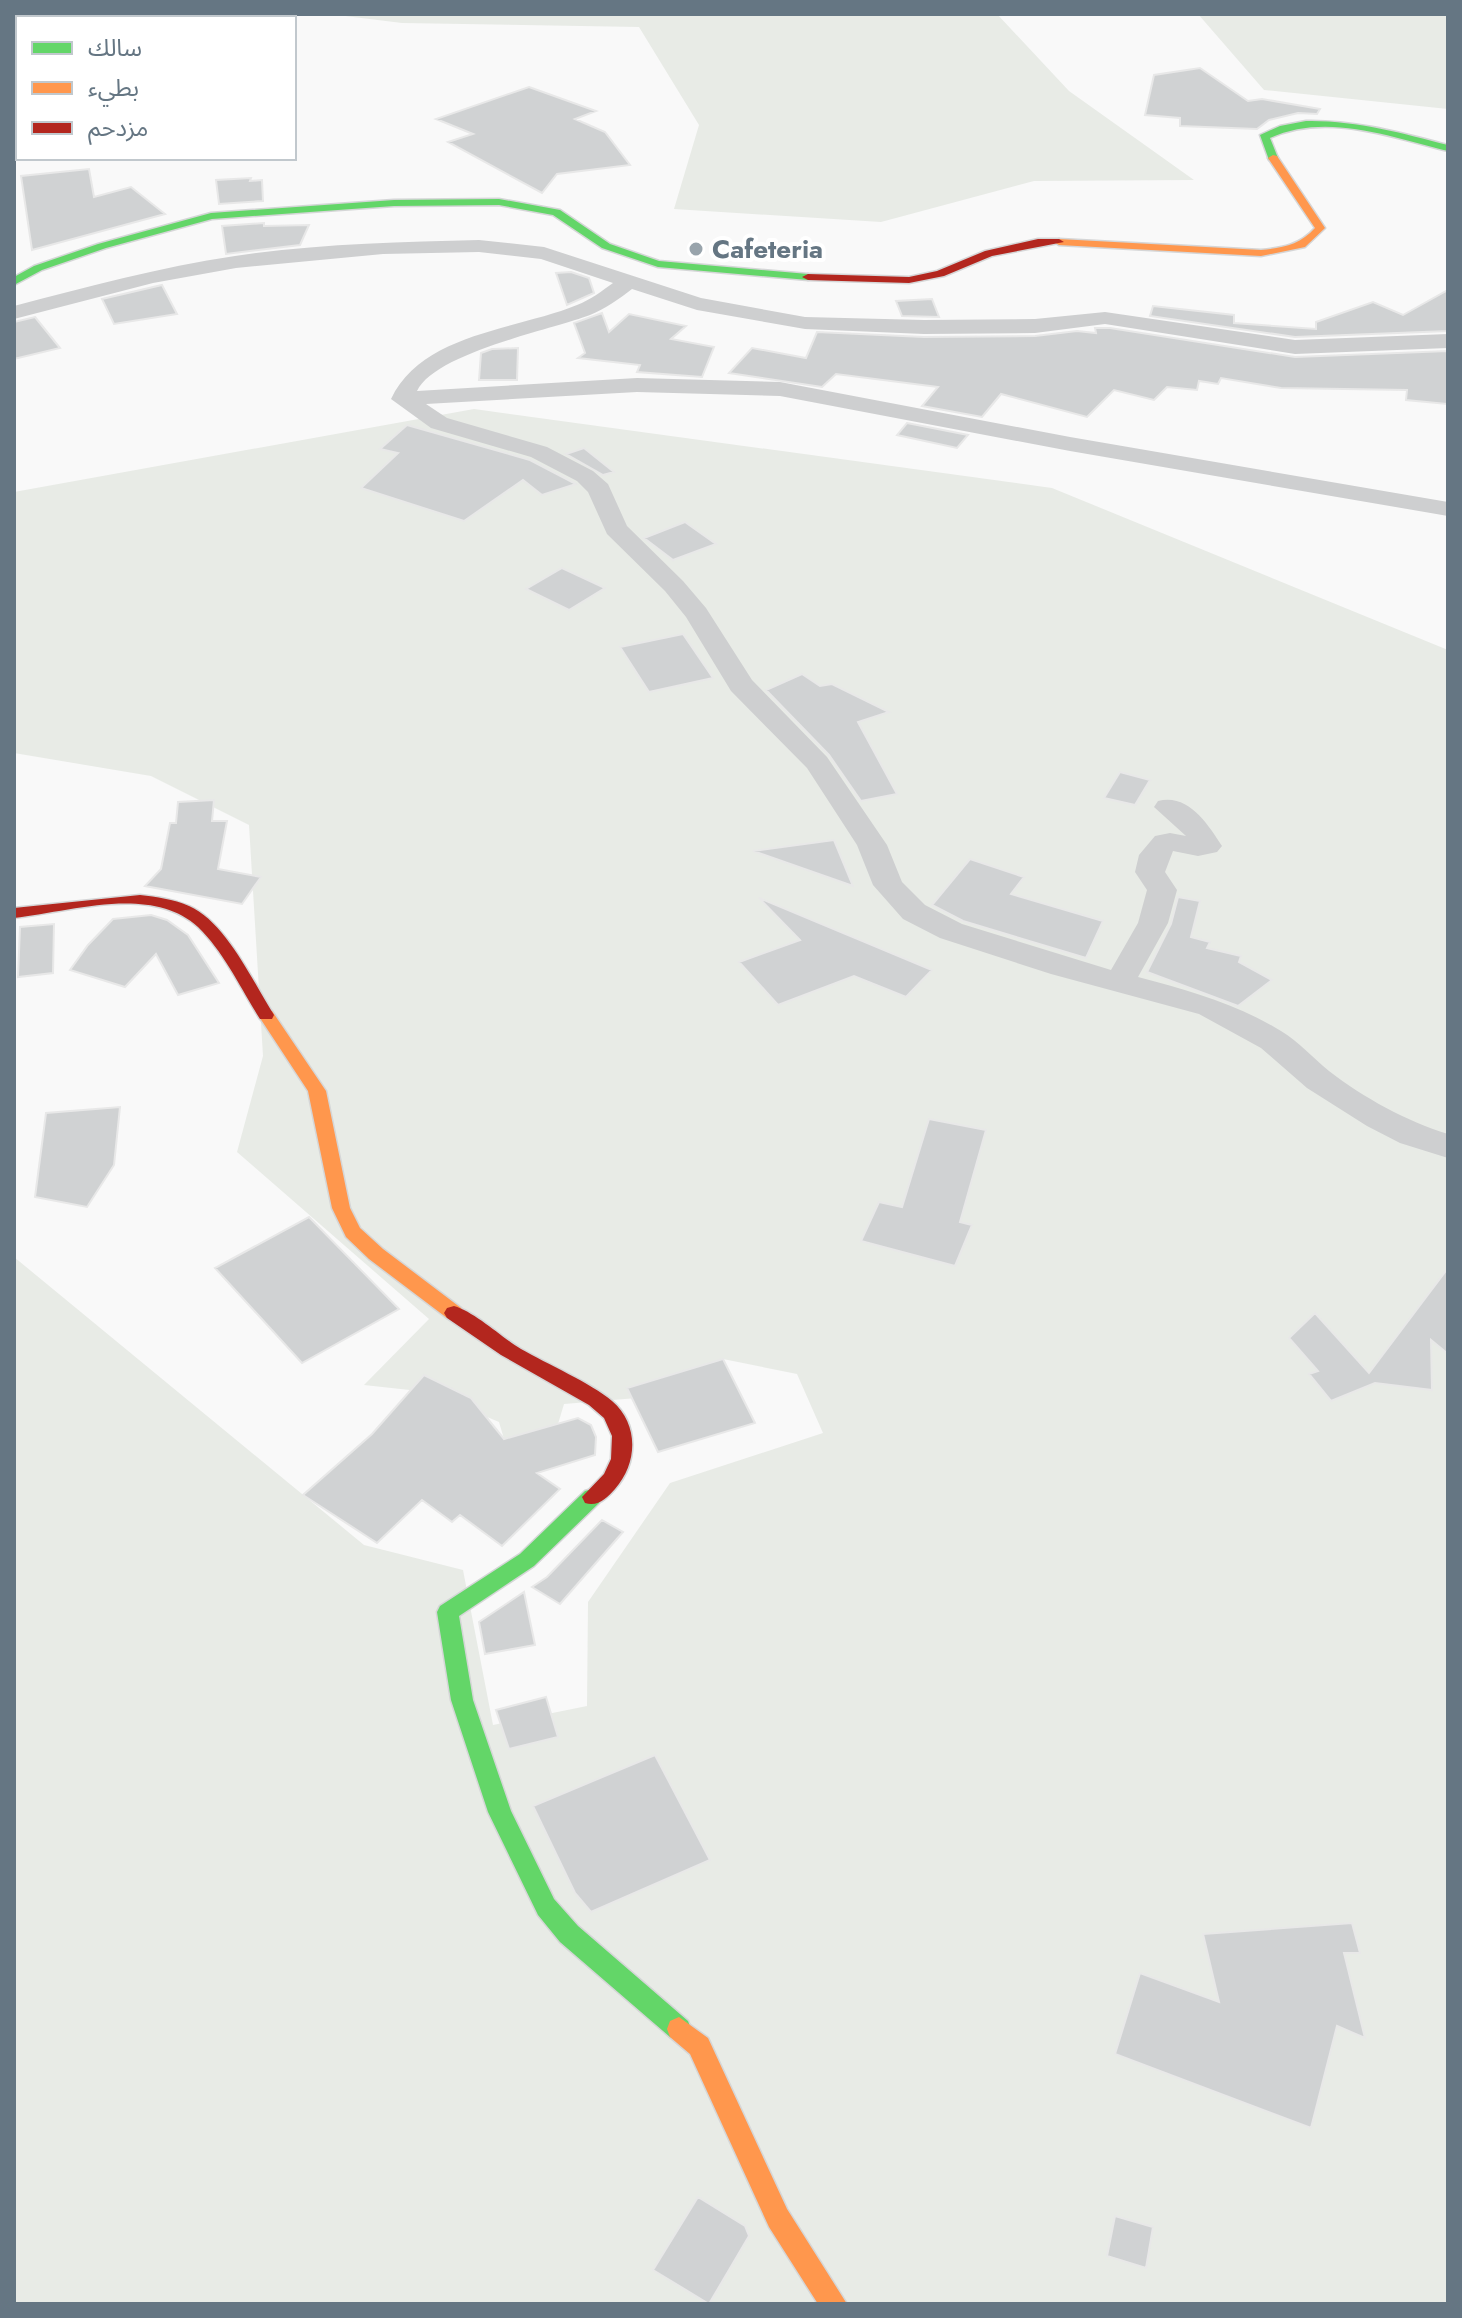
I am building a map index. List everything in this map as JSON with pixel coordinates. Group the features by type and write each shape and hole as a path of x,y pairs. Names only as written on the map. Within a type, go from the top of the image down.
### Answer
{"main road":[{"path":"14,282 38,268 102,246 211,216 394,203 499,202 527,205 556,212 606,246 658,264 859,281 924,277 954,270 1005,248 1054,241 1273,253 1311,242 1320,228 1267,149 1264,137 1271,129 1285,124 1315,123 1448,148"},
{"path":"14,913 134,901 164,902 187,911 204,924 317,1091 341,1208 353,1232 376,1254 487,1339 610,1410 624,1436 623,1459 610,1485 582,1504 527,1560 448,1612 462,1700 500,1812 546,1907 569,1934 699,2046 778,2218 834,2304"}],"street":[{"path":"14,313 194,269 275,258 415,246 491,246 534,251 673,297 728,311 827,325 1035,326 1105,318 1295,347 1448,341"},
{"path":"402,399 410,382 424,368 470,348 587,309 631,281"},
{"path":"402,399 637,385 780,389 1070,444 1448,509"},
{"path":"402,399 439,423 539,452 593,483 606,499 616,529 697,614 741,685 817,763 872,845 888,885 914,912 951,931 1062,967 1191,1000 1231,1016 1272,1040 1348,1100 1412,1135 1448,1146"},
{"path":"1120,982 1158,909 1162,890 1150,872 1154,855 1165,842 1179,842 1198,848 1207,846 1194,825 1168,807"}],"shaded area":[{"path":"329,14 997,14 1069,91 1194,180 1034,181 881,222 674,209 699,125 639,27 402,23"},
{"path":"1198,14 1448,14 1448,109 1264,90"},
{"path":"474,409 1052,488 1448,650 1448,2304 14,2304 14,1257 364,1545 463,1570 493,1725 587,1706 588,1602 670,1483 823,1433 797,1374 723,1359 637,1398 564,1404 552,1444 512,1466 499,1422 428,1392 364,1385 429,1319 237,1152 263,1056 249,825 151,776 14,753 14,492"}],"building":[{"path":"1200,68 1248,101 1262,99 1320,109 1317,114 1298,113 1269,120 1257,129 1180,126 1180,118 1145,115 1154,75"},
{"path":"529,87 596,111 575,119 605,132 630,165 557,174 542,193 448,142 473,134 436,119"},
{"path":"89,169 94,197 131,187 165,214 32,250 21,176"},
{"path":"251,178 250,181 262,180 263,201 219,204 216,180"},
{"path":"264,223 264,226 309,225 300,245 226,254 222,226"},
{"path":"571,272 589,278 594,293 567,305 556,273"},
{"path":"162,285 177,314 114,324 102,299"},
{"path":"1448,290 1448,331 1295,337 1150,316 1153,306 1234,315 1234,323 1316,329 1316,322 1373,302 1403,315"},
{"path":"932,299 939,317 902,316 896,301"},
{"path":"602,313 609,332 629,314 686,326 671,339 714,347 702,377 637,372 640,365 578,358 585,353 574,323"},
{"path":"35,317 60,348 14,359 14,322"},
{"path":"1095,328 1295,357 1448,351 1447,404 1406,400 1407,390 1281,388 1221,378 1218,384 1199,381 1197,390 1167,387 1154,400 1114,390 1087,417 1001,394 982,417 922,406 938,387 836,374 822,387 729,373 752,348 806,358 817,332 924,337 1035,336 1077,331 1096,333"},
{"path":"518,348 517,380 479,380 481,353 492,349"},
{"path":"907,423 968,435 957,448 897,435"},
{"path":"407,425 530,460 576,484 542,495 523,480 464,521 361,488 398,453 380,449"},
{"path":"584,448 614,472 603,475 566,454"},
{"path":"685,522 716,544 673,560 644,538"},
{"path":"562,568 605,588 569,610 526,589"},
{"path":"683,634 713,678 649,692 620,647"},
{"path":"802,674 820,686 832,684 889,712 858,722 897,794 861,801 829,755 766,690"},
{"path":"1120,772 1150,780 1135,805 1104,798"},
{"path":"214,800 212,821 227,821 218,869 261,877 242,904 145,886 161,869 170,823 176,823 178,802"},
{"path":"834,840 853,886 753,851"},
{"path":"970,859 1024,877 1011,894 1103,921 1086,958 963,921 932,905"},
{"path":"1178,897 1200,901 1191,937 1210,942 1207,948 1241,956 1239,962 1272,980 1238,1006 1147,972 1171,924"},
{"path":"759,898 932,970 906,997 854,976 778,1005 739,962 800,940"},
{"path":"151,915 167,920 188,935 219,983 178,995 156,954 125,987 70,970 113,919"},
{"path":"54,924 53,973 18,977 20,927"},
{"path":"120,1107 114,1165 87,1207 35,1197 46,1113"},
{"path":"929,1119 986,1130 960,1222 972,1225 955,1266 861,1241 879,1202 902,1207"},
{"path":"309,1217 399,1309 302,1363 215,1268"},
{"path":"1448,1268 1448,1354 1431,1340 1432,1390 1375,1383 1331,1401 1309,1374 1318,1371 1289,1338 1315,1313 1369,1373"},
{"path":"723,1359 755,1423 658,1452 627,1388"},
{"path":"424,1375 471,1398 504,1439 578,1418 591,1425 596,1437 595,1455 537,1473 560,1489 502,1546 460,1515 452,1522 422,1500 377,1543 303,1495 372,1434"},
{"path":"602,1520 623,1532 560,1604 532,1587 547,1577"},
{"path":"524,1592 535,1645 485,1654 479,1622"},
{"path":"546,1697 558,1737 509,1749 496,1710"},
{"path":"655,1755 710,1860 591,1912 575,1893 533,1806"},
{"path":"1352,1923 1360,1953 1344,1953 1365,2038 1337,2026 1311,2128 1115,2054 1140,1973 1219,2002 1203,1934"},
{"path":"698,2197 745,2226 749,2236 709,2304 653,2270"},
{"path":"1115,2216 1153,2227 1146,2268 1107,2256"}],"traffic: fast":[{"path":"1273,158 1264,137 1284,128 1306,124 1354,126 1448,148"},
{"path":"14,282 38,268 102,246 211,216 394,203 499,202 556,212 606,246 658,264 808,277"},
{"path":"592,1497 527,1560 448,1612 462,1700 500,1812 546,1907 569,1934 679,2029"}],"traffic: slow":[{"path":"1059,242 1261,253 1302,245 1320,228 1273,158"},
{"path":"266,1015 317,1091 341,1208 353,1232 376,1254 454,1313"},
{"path":"679,2029 699,2046 778,2218 834,2304"}],"traffic: jam":[{"path":"808,277 909,280 940,274 989,253 1038,242 1059,242"},
{"path":"14,913 114,900 164,903 186,910 204,924 229,956 266,1015"},
{"path":"454,1313 508,1350 596,1400 611,1413 622,1436 621,1459 611,1480 592,1497"}],"place":[{"name":"Cafeteria","path":"696,249"}]}
